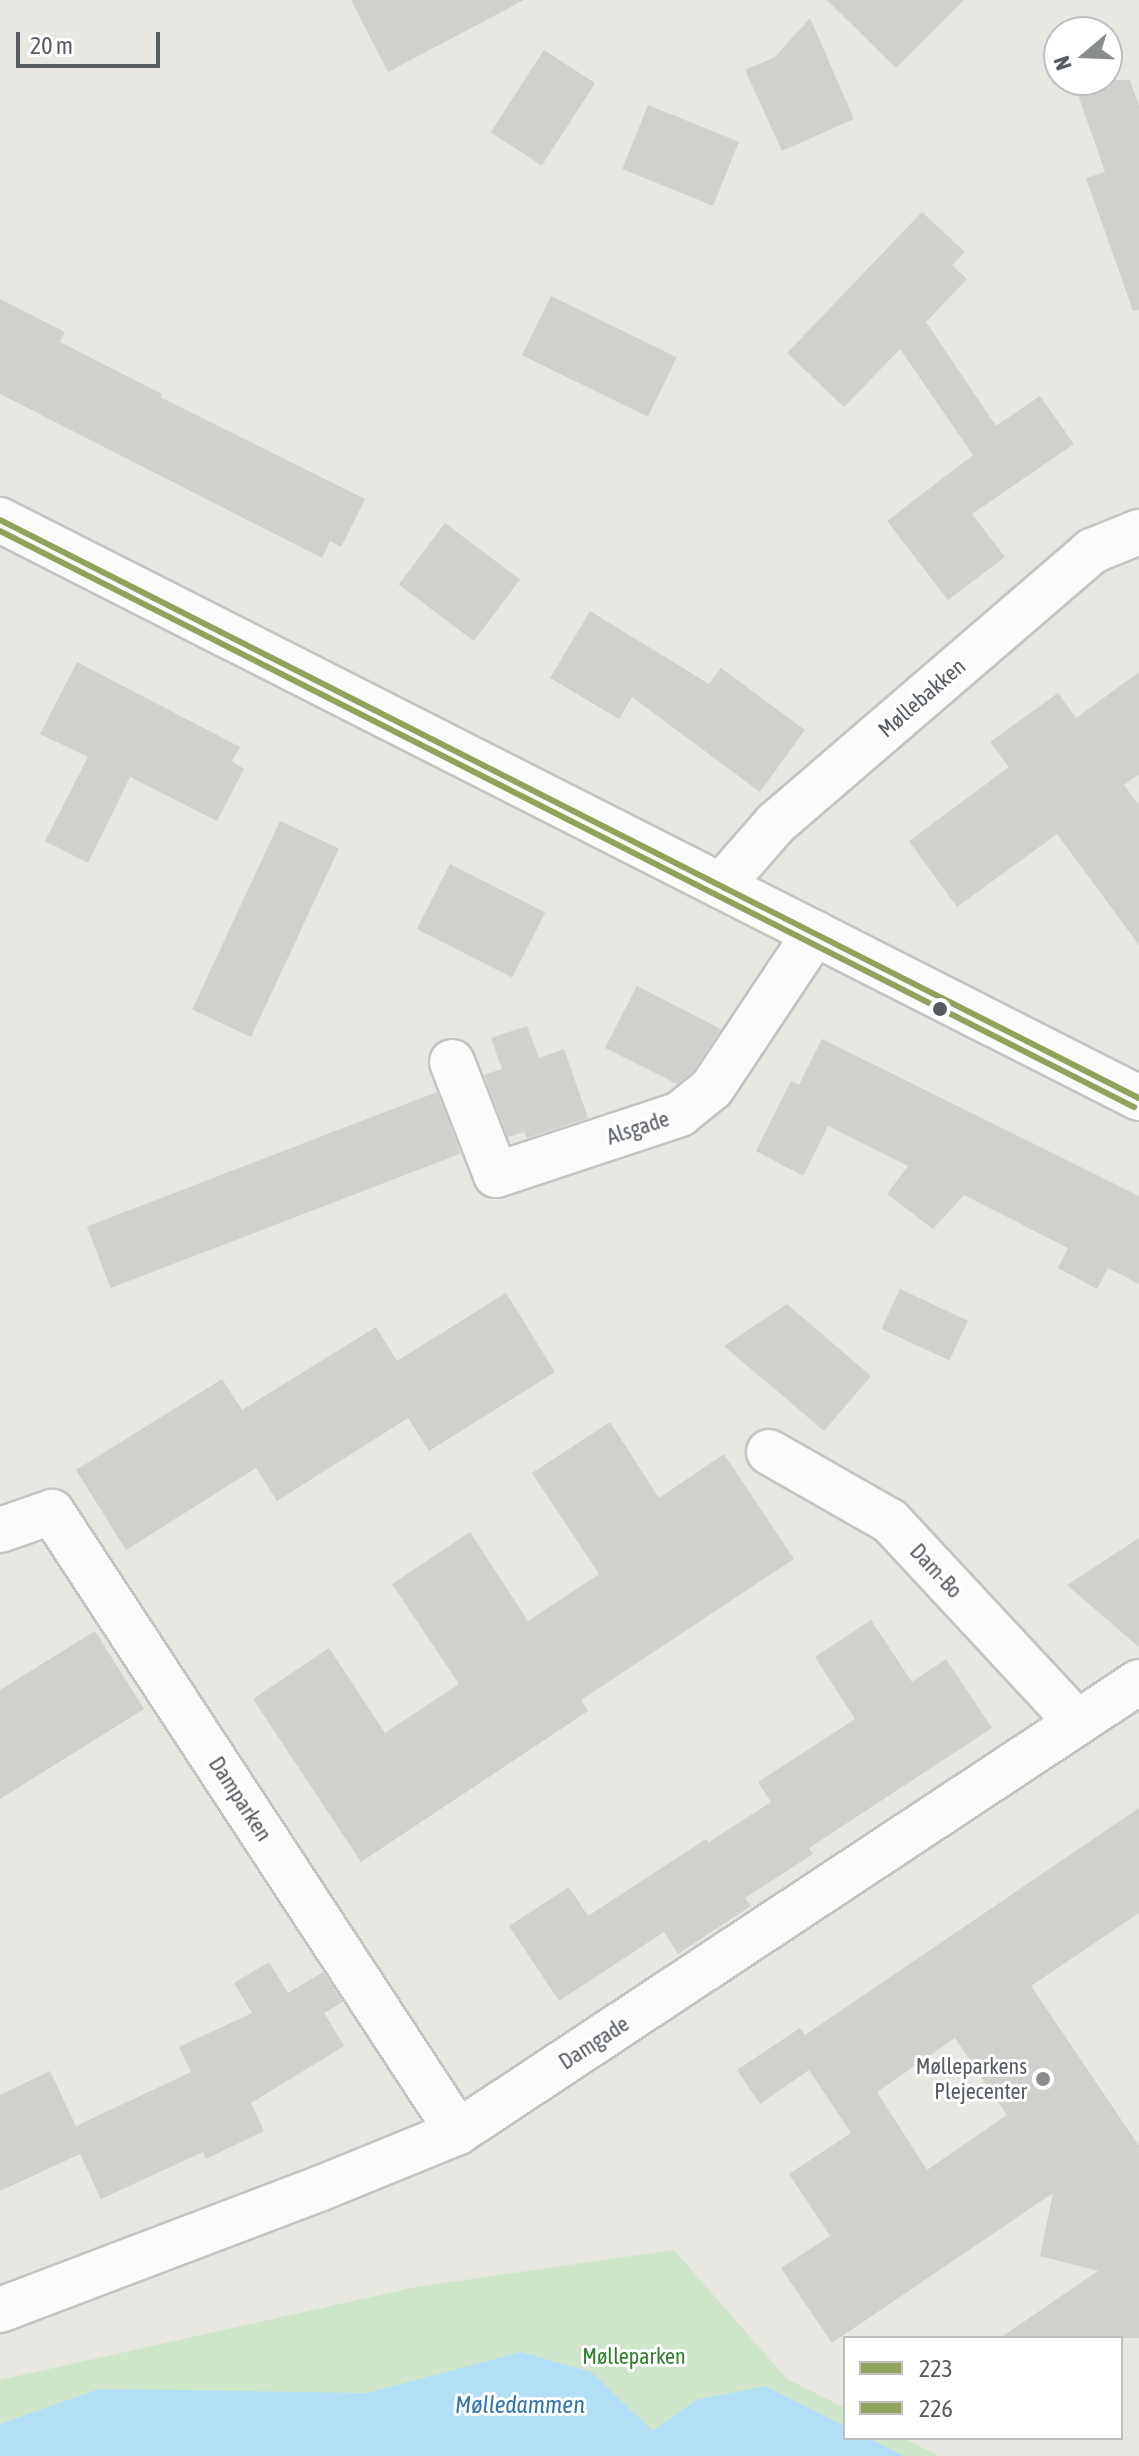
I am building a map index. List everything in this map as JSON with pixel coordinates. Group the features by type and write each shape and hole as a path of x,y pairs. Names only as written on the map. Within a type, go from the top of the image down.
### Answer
{"street":[{"path":"0,520 1139,1098"},
{"name":"Møllebakken","path":"721,886 776,823 1092,551 1139,532"},
{"name":"Alsgade","path":"452,1062 496,1175 680,1114 712,1088 815,933"},
{"name":"Dam-Bo","path":"769,1452 890,1521 1077,1722"},
{"name":"Damparken","path":"0,1530 52,1512 458,2132"},
{"name":"Damgade","path":"0,2310 321,2188 458,2132 1139,1682"}],"green space":[{"name":"Mølleparken","path":"674,2250 787,2379 843,2407 843,2440 907,2440 939,2456 0,2456 0,2380 416,2287"}],"water":[{"name":"Mølledammen","path":"521,2352 591,2372 653,2431 696,2400 765,2386 843,2425 843,2440 872,2440 904,2456 0,2456 0,2424 99,2389 367,2393"}],"building":[{"path":"351,0 524,0 388,72"},
{"path":"827,0 964,0 896,68"},
{"path":"810,18 854,119 782,151 745,70 775,57"},
{"path":"544,50 595,83 542,165 491,132"},
{"path":"1123,80 1130,80 1139,106 1139,310 1133,311 1086,178 1105,172 1079,96 1123,96"},
{"path":"648,105 739,142 713,206 622,169"},
{"path":"922,212 965,252 952,265 967,279 926,322 996,426 1040,396 1074,444 972,514 1005,557 948,600 887,521 973,455 900,349 844,407 787,353"},
{"path":"551,296 677,357 648,417 522,355"},
{"path":"0,299 65,332 60,342 162,394 160,397 365,499 341,547 330,541 322,558 0,394"},
{"path":"445,523 520,580 474,641 399,584"},
{"path":"590,611 709,684 721,668 805,730 760,792 632,697 619,719 550,678"},
{"path":"77,662 240,747 232,761 244,769 217,821 130,777 88,863 45,841 88,757 40,734"},
{"path":"1139,672 1139,774 1124,785 1139,805 1139,945 1057,834 957,907 909,841 1009,767 990,742 1058,693 1076,718"},
{"path":"280,821 339,848 251,1037 192,1010"},
{"path":"450,864 545,913 512,978 417,929"},
{"path":"637,986 721,1029 693,1071 677,1084 605,1048"},
{"path":"527,1026 539,1058 564,1049 588,1118 527,1138 524,1132 508,1137 484,1075 502,1069 491,1038"},
{"path":"822,1039 1139,1196 1139,1284 1108,1268 1097,1289 1058,1268 1068,1248 964,1195 933,1229 887,1194 908,1166 828,1126 803,1176 756,1151 791,1081 799,1085"},
{"path":"437,1092 461,1154 111,1288 87,1226"},
{"path":"900,1289 968,1321 949,1361 881,1329"},
{"path":"506,1293 555,1372 429,1451 408,1418 277,1501 256,1468 126,1550 76,1470 222,1379 242,1410 376,1327 397,1361"},
{"path":"787,1304 871,1376 824,1431 724,1346"},
{"path":"610,1422 659,1498 724,1454 794,1559 581,1700 588,1711 361,1862 253,1699 329,1648 385,1733 459,1684 392,1584 470,1532 528,1621 599,1574 532,1473"},
{"path":"1139,1538 1139,1647 1067,1585"},
{"path":"871,1620 912,1682 946,1659 992,1728 809,1848 813,1854 745,1898 751,1906 678,1954 664,1932 559,2001 509,1926 569,1887 588,1916 706,1839 709,1842 771,1802 758,1782 855,1719 815,1657"},
{"path":"95,1631 144,1709 0,1799 0,1690"},
{"name":"Mølleparkens Plejecenter","path":"1139,1808 1139,1913 1031,1986 1139,2146 1139,2338 1003,2336 1098,2271 1040,2256 1053,2193 832,2343 781,2268 830,2236 789,2174 851,2133 809,2070 760,2104 737,2070 800,2028 805,2035","holes":["955,2038 1007,2115 927,2170 877,2092"]},
{"path":"269,1962 288,1993 323,1972 343,2002 324,2013 344,2046 251,2103 264,2131 206,2159 203,2152 101,2199 80,2154 0,2191 0,2095 50,2071 76,2126 191,2072 179,2047 252,2013 234,1983"}],"transit line":[{"name":"223","path":"0,520 1139,1098"},
{"name":"226","path":"0,531 1134,1107"}],"place":[{"name":"Mølleparkens Plejecenter","path":"1043,2079"}]}
